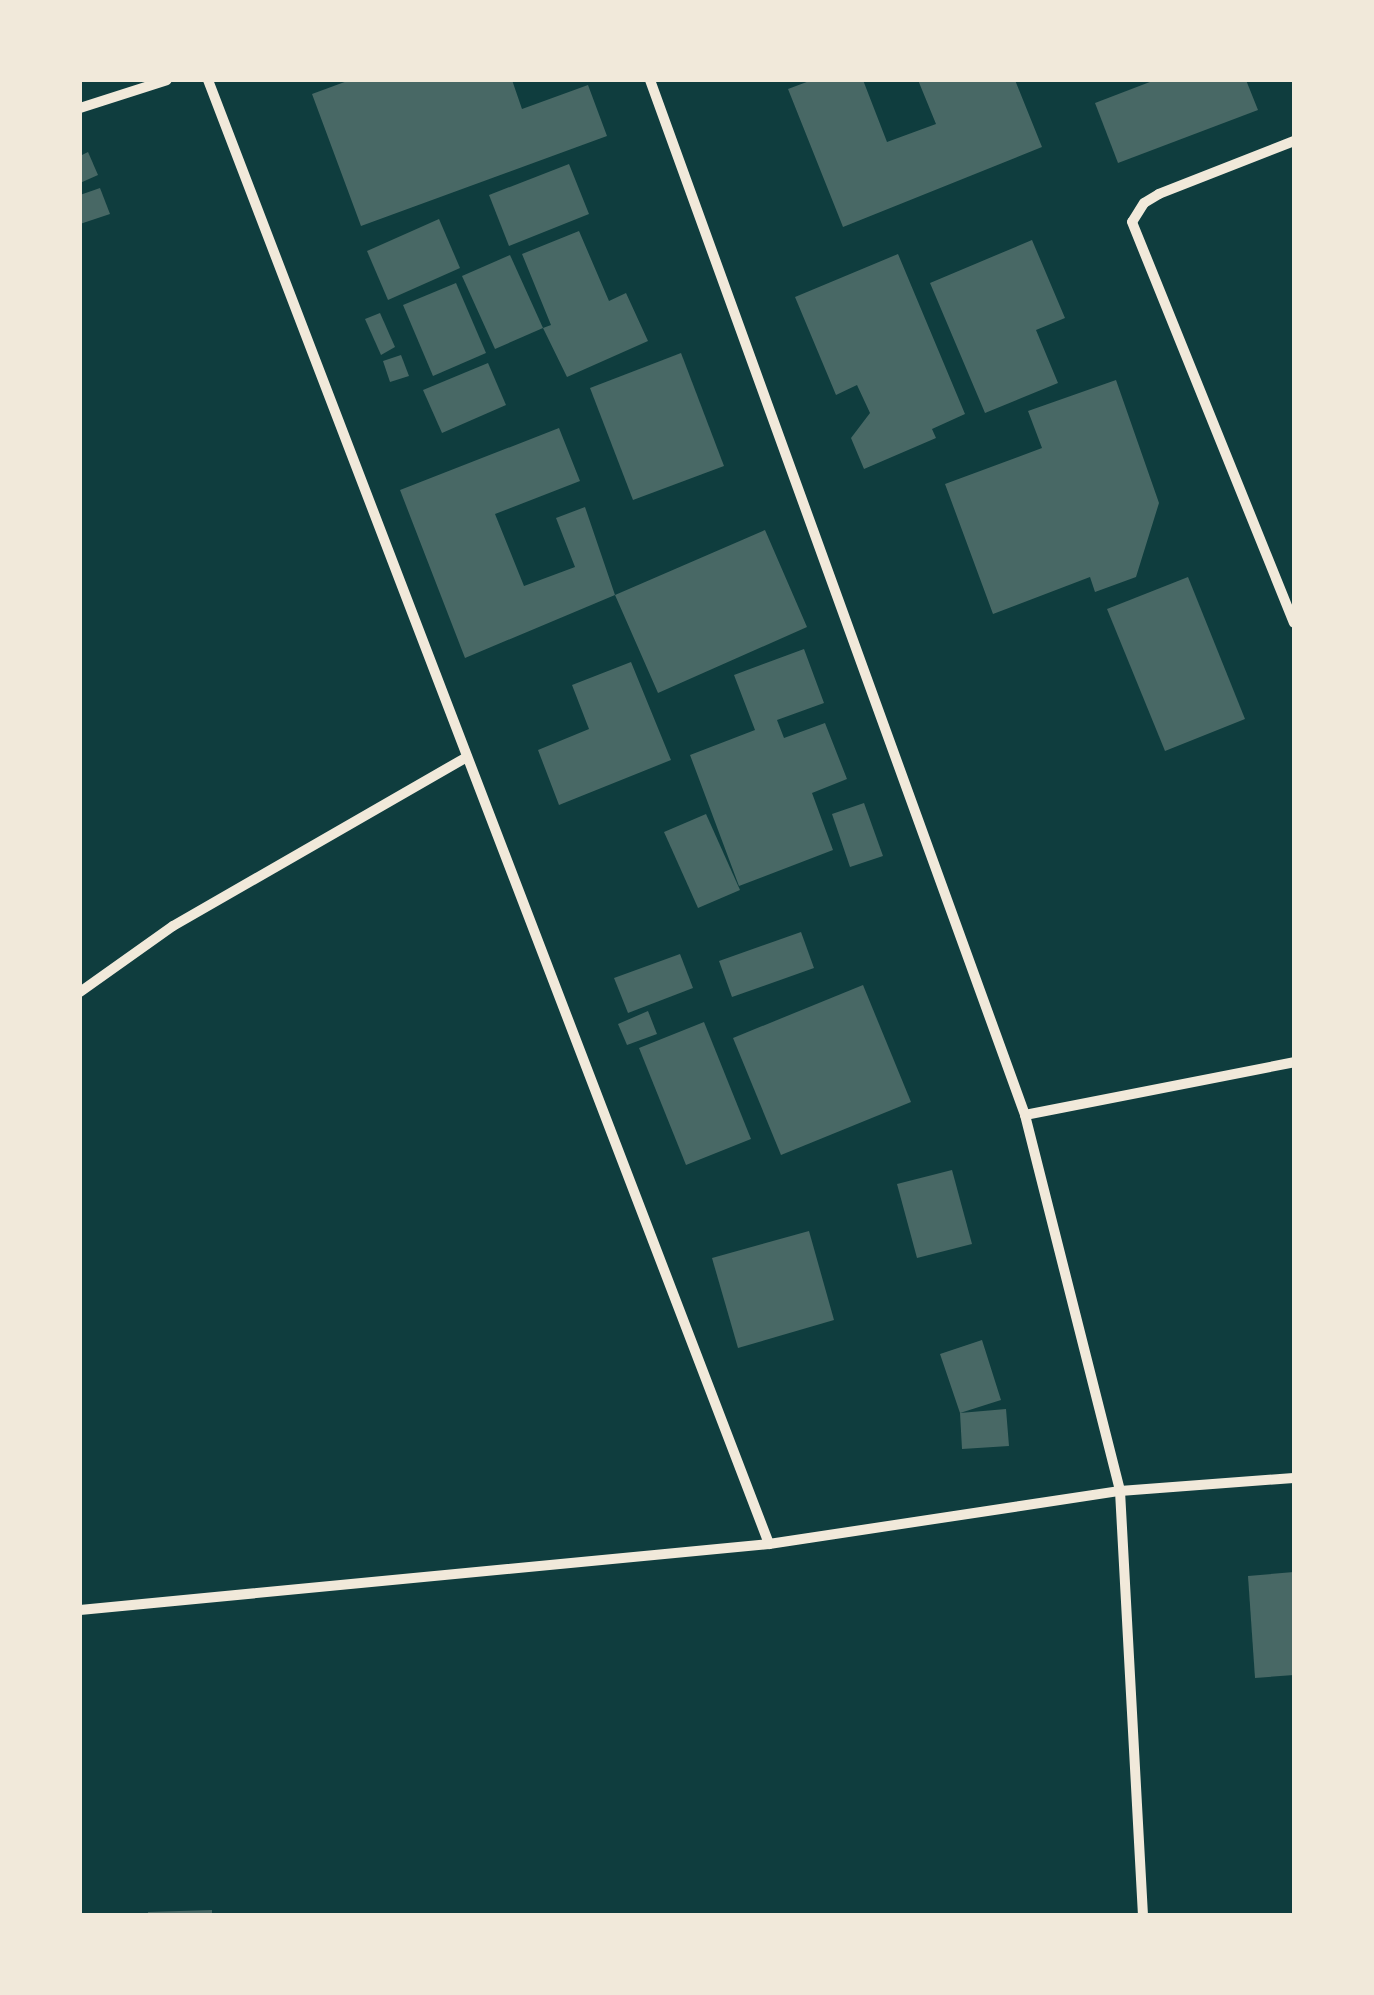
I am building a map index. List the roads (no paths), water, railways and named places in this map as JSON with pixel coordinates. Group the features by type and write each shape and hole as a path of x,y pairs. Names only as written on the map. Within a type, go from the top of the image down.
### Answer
{"street":[{"path":"80,108 167,80"},
{"path":"208,80 769,1544"},
{"path":"650,80 1026,1114 1120,1491 1142,1915"},
{"path":"1294,141 1159,194 1144,203 1132,222 1294,624"},
{"path":"80,992 173,926 466,758"},
{"path":"1026,1114 1294,1062"},
{"path":"80,1610 769,1544 1120,1491 1294,1478"}]}
